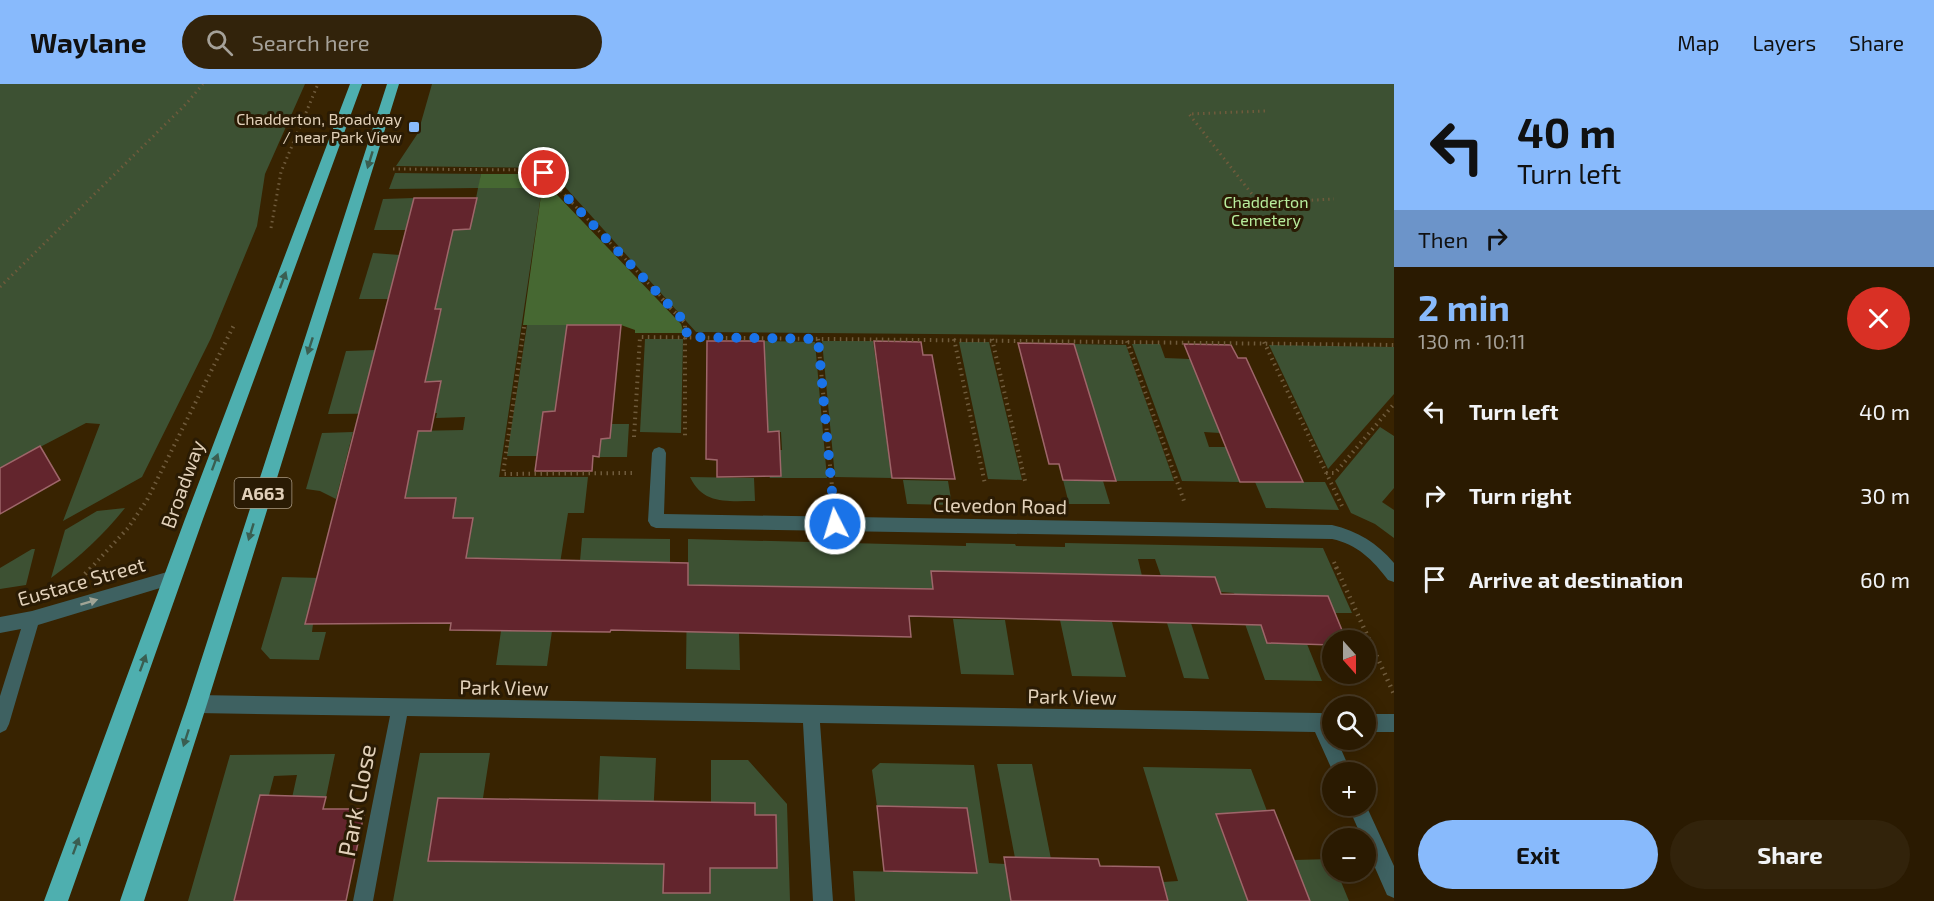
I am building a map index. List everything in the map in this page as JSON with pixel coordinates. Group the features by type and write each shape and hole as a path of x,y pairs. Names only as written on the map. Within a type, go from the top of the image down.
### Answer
{"highway":[{"name":"Broadway","path":"56,901 356,84"},
{"name":"A663","path":"132,901 197,704 393,84"}],"street":[{"name":"Clevedon Road","path":"659,453 656,521 1343,533 1372,549 1394,575"},
{"name":"Eustace Street","path":"0,625 33,619 174,577"},
{"path":"0,724 33,619"},
{"name":"Park View","path":"197,704 1322,722"},
{"name":"Park Close","path":"363,901 400,708"},
{"path":"811,715 823,901"},
{"path":"1376,723 1394,723"},
{"path":"1362,816 1394,888"}],"path":[{"path":"0,287 186,104 203,84"},
{"path":"267,238 281,172 318,84"},
{"path":"1265,111 1189,114 1259,203 1334,199"},
{"path":"391,169 536,170 544,173 686,323 685,438"},
{"path":"82,577 128,528 147,500 237,317"},
{"path":"524,327 503,474 632,473"},
{"path":"634,437 640,337 1394,345"},
{"path":"818,339 835,524"},
{"name":"Clevedon Road","path":"954,339 985,484"},
{"name":"Clevedon Road","path":"992,339 1026,485"},
{"path":"1127,341 1194,530"},
{"path":"1264,342 1347,515"},
{"path":"1326,473 1335,473 1394,404"},
{"path":"1333,560 1394,695"}],"green space":[{"path":"0,84 305,84 265,174 257,226 211,338 142,477 63,521 100,424 86,423 0,468"},
{"name":"Chadderton Cemetery","path":"432,84 1394,84 1394,338 696,332 548,168 396,166 418,133"},
{"path":"395,173 481,174 479,188 542,188 499,477 588,477 584,513 568,513 558,576 509,575 511,559 485,558 482,574 443,569 456,499 405,497 412,431 463,430 465,417 436,418 437,413 328,414 346,351 376,350 438,399 441,382 425,382 435,334 382,324 438,323 441,310 435,309 446,230 470,229 478,188 389,189","holes":["453,518 473,519 468,550 447,550"]},
{"path":"481,174 537,174 681,324 684,333 635,333 635,330 621,325 523,325 542,188 478,188"},
{"path":"414,198 406,230 374,230 383,199"},
{"path":"373,253 400,255 388,299 359,299"},
{"path":"527,325 567,325 556,411 543,412 537,456 507,456"},
{"path":"645,339 683,339 681,433 640,432"},
{"path":"764,341 815,342 827,478 770,478 769,476 781,475 780,455 768,450 782,450 781,432 768,432"},
{"path":"822,341 873,341 892,478 835,477"},
{"path":"959,342 989,342 1022,480 988,479"},
{"path":"1074,344 1126,345 1174,481 1116,481"},
{"path":"1132,344 1160,344 1165,358 1190,359 1220,433 1204,432 1209,447 1226,447 1240,482 1182,481"},
{"path":"1269,345 1394,347 1394,394 1328,469"},
{"path":"602,424 629,424 627,457 599,457 601,439 610,438 611,430 602,430"},
{"path":"1380,427 1394,436 1394,488 1382,502 1394,510 1394,538 1375,524 1351,513 1335,481"},
{"path":"353,432 336,499 320,491 306,489 322,433"},
{"path":"690,477 754,478 755,501 717,500 702,493"},
{"path":"903,480 948,481 952,505 907,504"},
{"path":"1063,480 1103,481 1110,504 1069,504"},
{"path":"1255,482 1325,482 1339,510 1266,508"},
{"path":"125,508 91,545 51,578 65,530 97,511"},
{"path":"582,538 670,539 670,563 688,563 688,539 966,546 966,543 1065,547 1065,543 1323,548 1352,613 1335,613 1328,596 1250,594 1307,644 1322,681 1265,680 1234,593 1221,592 1215,577 1161,576 1155,559 1138,559 1142,576 1138,577 1152,622 1137,622 1131,600 1111,575 1036,573 936,609 924,610 925,617 909,617 905,588 829,587 739,633 740,670 686,669 687,589 627,586 628,562 580,561"},
{"path":"35,549 26,585 0,589 0,568"},
{"path":"282,577 321,578 313,594 305,624 313,624 312,632 326,632 319,660 270,659 261,649"},
{"path":"953,619 1005,620 1014,675 961,674"},
{"path":"1060,620 1112,622 1126,677 1072,676"},
{"path":"1167,623 1191,623 1209,679 1184,678"},
{"path":"501,631 552,631 547,666 496,665"},
{"path":"420,753 490,753 483,798 438,798 428,861 636,864 640,801 598,800 600,756 656,758 653,818 666,817 663,893 709,893 710,868 777,868 775,815 755,815 755,804 711,803 711,760 748,760 787,804 790,901 393,901"},
{"path":"335,754 326,797 292,798 297,775 274,776 269,795 260,796 250,833 242,885 238,886 234,901 188,901 230,755"},
{"path":"880,763 974,765 989,863 1005,864 1011,901 855,901 853,871 977,873 967,808 877,806 872,770"},
{"path":"997,764 1032,764 1051,859 1015,858"},
{"path":"1143,767 1251,769 1267,811 1216,815 1248,901 1168,901 1163,882 1178,881"},
{"path":"1322,859 1322,882 1341,882 1349,901 1310,901 1294,860"}],"building":[{"path":"414,198 477,198 470,229 453,230 435,309 441,309 425,382 441,381 431,431 418,431 405,498 456,498 453,518 473,518 466,558 688,563 688,585 933,589 931,571 1215,577 1221,594 1328,596 1342,630 1322,630 1322,645 1267,643 1261,625 909,616 911,637 611,630 610,632 450,630 451,623 305,624"},
{"path":"567,325 621,325 610,438 601,439 599,457 593,456 592,471 535,471 543,412 555,411"},
{"path":"707,341 764,341 768,432 779,431 781,476 717,477 717,460 706,459"},
{"path":"874,341 921,342 923,355 932,355 955,479 892,478"},
{"path":"1018,343 1074,344 1116,481 1063,480 1059,464 1049,464"},
{"path":"1184,344 1231,345 1238,358 1246,358 1303,482 1240,482"},
{"path":"40,446 60,480 0,514 0,468"},
{"path":"260,795 326,797 323,809 365,809 346,901 234,901"},
{"path":"438,798 755,803 755,815 776,815 777,868 710,868 710,893 663,893 664,864 428,861"},
{"path":"877,806 967,808 977,873 884,871"},
{"path":"1274,810 1310,901 1248,901 1216,814"},
{"path":"1004,857 1098,859 1100,866 1159,867 1168,901 1011,901"}],"place":[{"name":"Chadderton, Broadway / near Park View","path":"414,127"}],"route":[{"path":"544,173 686,323 687,337 818,339 835,524"}]}
